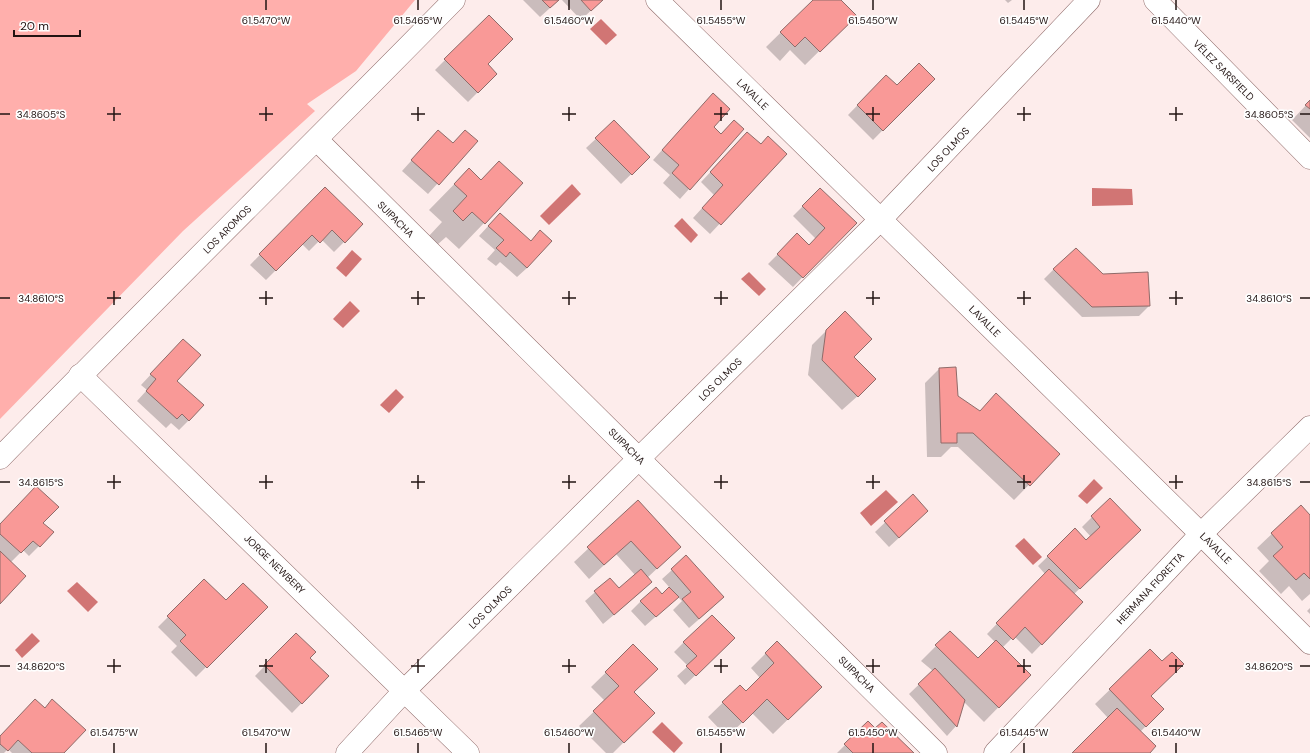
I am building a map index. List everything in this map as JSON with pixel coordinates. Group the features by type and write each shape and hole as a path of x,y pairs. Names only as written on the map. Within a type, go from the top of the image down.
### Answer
{"street":[{"name":"LOS AROMOS","path":"0,458 80,375 317,140 454,0"},
{"name":"LAVALLE","path":"657,0 1202,534 1310,644"},
{"name":"LOS OLMOS","path":"347,753 405,690 882,219 1089,0"},
{"name":"VÉLEZ SARSFIELD","path":"1154,0 1310,158"},
{"name":"SUIPACHA","path":"317,140 936,753"},
{"name":"JORGE NEWBERY","path":"80,375 468,753"},
{"name":"HERMANA FIORETTA","path":"995,753 1202,534 1310,427"}],"shaded area":[{"path":"0,0 415,0 356,71 307,104 315,111 183,231 0,419"},
{"path":"601,19 617,35 606,45 590,29"},
{"path":"572,184 581,194 549,225 540,216"},
{"path":"1092,188 1132,189 1133,205 1092,206"},
{"path":"682,218 698,235 691,243 674,226"},
{"path":"352,250 362,259 346,277 336,268"},
{"path":"749,272 766,289 759,296 741,279"},
{"path":"350,301 360,311 343,328 333,319"},
{"path":"396,389 404,397 389,413 380,405"},
{"path":"1094,479 1103,488 1087,504 1078,496"},
{"path":"886,490 898,502 871,526 860,513"},
{"path":"1024,538 1042,557 1033,565 1015,546"},
{"path":"77,582 98,602 88,612 67,591"},
{"path":"32,633 40,641 22,658 15,650"},
{"path":"662,722 683,743 674,753 652,732"}],"building":[{"path":"542,0 559,0 550,8"},
{"path":"581,0 603,0 591,11"},
{"path":"813,0 841,0 857,16 820,52 805,37 795,47 780,32"},
{"path":"489,15 513,39 488,64 497,74 478,93 444,59"},
{"path":"919,63 935,79 883,131 857,105 886,75 897,85"},
{"path":"713,93 730,109 714,127 721,134 734,120 744,129 690,190 672,173 679,165 662,150"},
{"path":"1310,100 1310,109 1305,105"},
{"path":"614,120 650,157 632,175 595,138"},
{"path":"438,130 453,143 465,130 478,141 439,185 411,160"},
{"path":"747,132 761,144 768,136 787,154 721,225 702,208 723,185 710,172"},
{"path":"499,161 523,183 485,224 472,212 463,221 453,211 467,196 454,184 469,168 481,180"},
{"path":"325,187 363,224 345,243 332,230 320,243 312,235 276,271 259,254"},
{"path":"820,188 857,223 803,278 777,254 797,233 809,245 825,228 802,206"},
{"path":"500,213 531,241 540,230 552,241 527,268 510,252 506,257 496,248 504,240 488,226"},
{"path":"1076,248 1103,274 1148,272 1150,306 1092,307 1053,269"},
{"path":"845,311 872,339 854,357 876,379 858,397 822,360 826,330"},
{"path":"183,339 201,355 177,381 204,405 189,421 182,414 177,419 146,391 156,379 150,374"},
{"path":"956,367 958,396 980,411 996,393 1060,454 1030,486 973,433 957,433 957,443 941,443 939,368"},
{"path":"36,486 59,507 43,523 54,532 40,547 33,541 21,553 0,534 0,524"},
{"path":"913,494 928,511 899,538 884,521"},
{"path":"1110,498 1141,530 1080,589 1047,556 1075,528 1086,540 1100,527 1091,516"},
{"path":"638,500 681,547 657,569 631,541 604,565 587,547"},
{"path":"1301,505 1310,515 1310,579 1304,573 1296,580 1273,556 1283,547 1271,533"},
{"path":"0,551 26,576 0,604"},
{"path":"686,555 724,597 699,619 682,599 691,592 671,569"},
{"path":"641,569 652,582 614,615 594,591 610,578 619,588"},
{"path":"1049,569 1083,602 1042,645 1025,627 1013,640 996,623"},
{"path":"204,579 226,600 243,583 268,607 207,668 180,641 186,635 167,616"},
{"path":"656,587 662,594 669,587 679,597 656,617 640,601"},
{"path":"712,615 735,638 696,676 686,666 697,656 683,642"},
{"path":"950,631 978,658 996,640 1031,675 999,708 935,645"},
{"path":"296,633 316,652 310,658 329,676 302,704 264,665"},
{"path":"777,641 822,687 788,720 767,699 743,723 722,702 740,685 746,691 774,663 765,653"},
{"path":"633,644 658,669 634,692 655,713 624,743 593,711 619,686 605,672"},
{"path":"1150,649 1162,661 1172,652 1184,664 1151,696 1164,709 1146,727 1109,689"},
{"path":"935,668 965,700 957,727 918,684"},
{"path":"35,699 45,708 52,699 86,730 64,753 32,753 18,740 8,751 0,744 0,736"},
{"path":"1117,708 1156,746 1150,753 1072,753"},
{"path":"868,721 875,728 882,722 914,753 853,753 844,744"}]}
